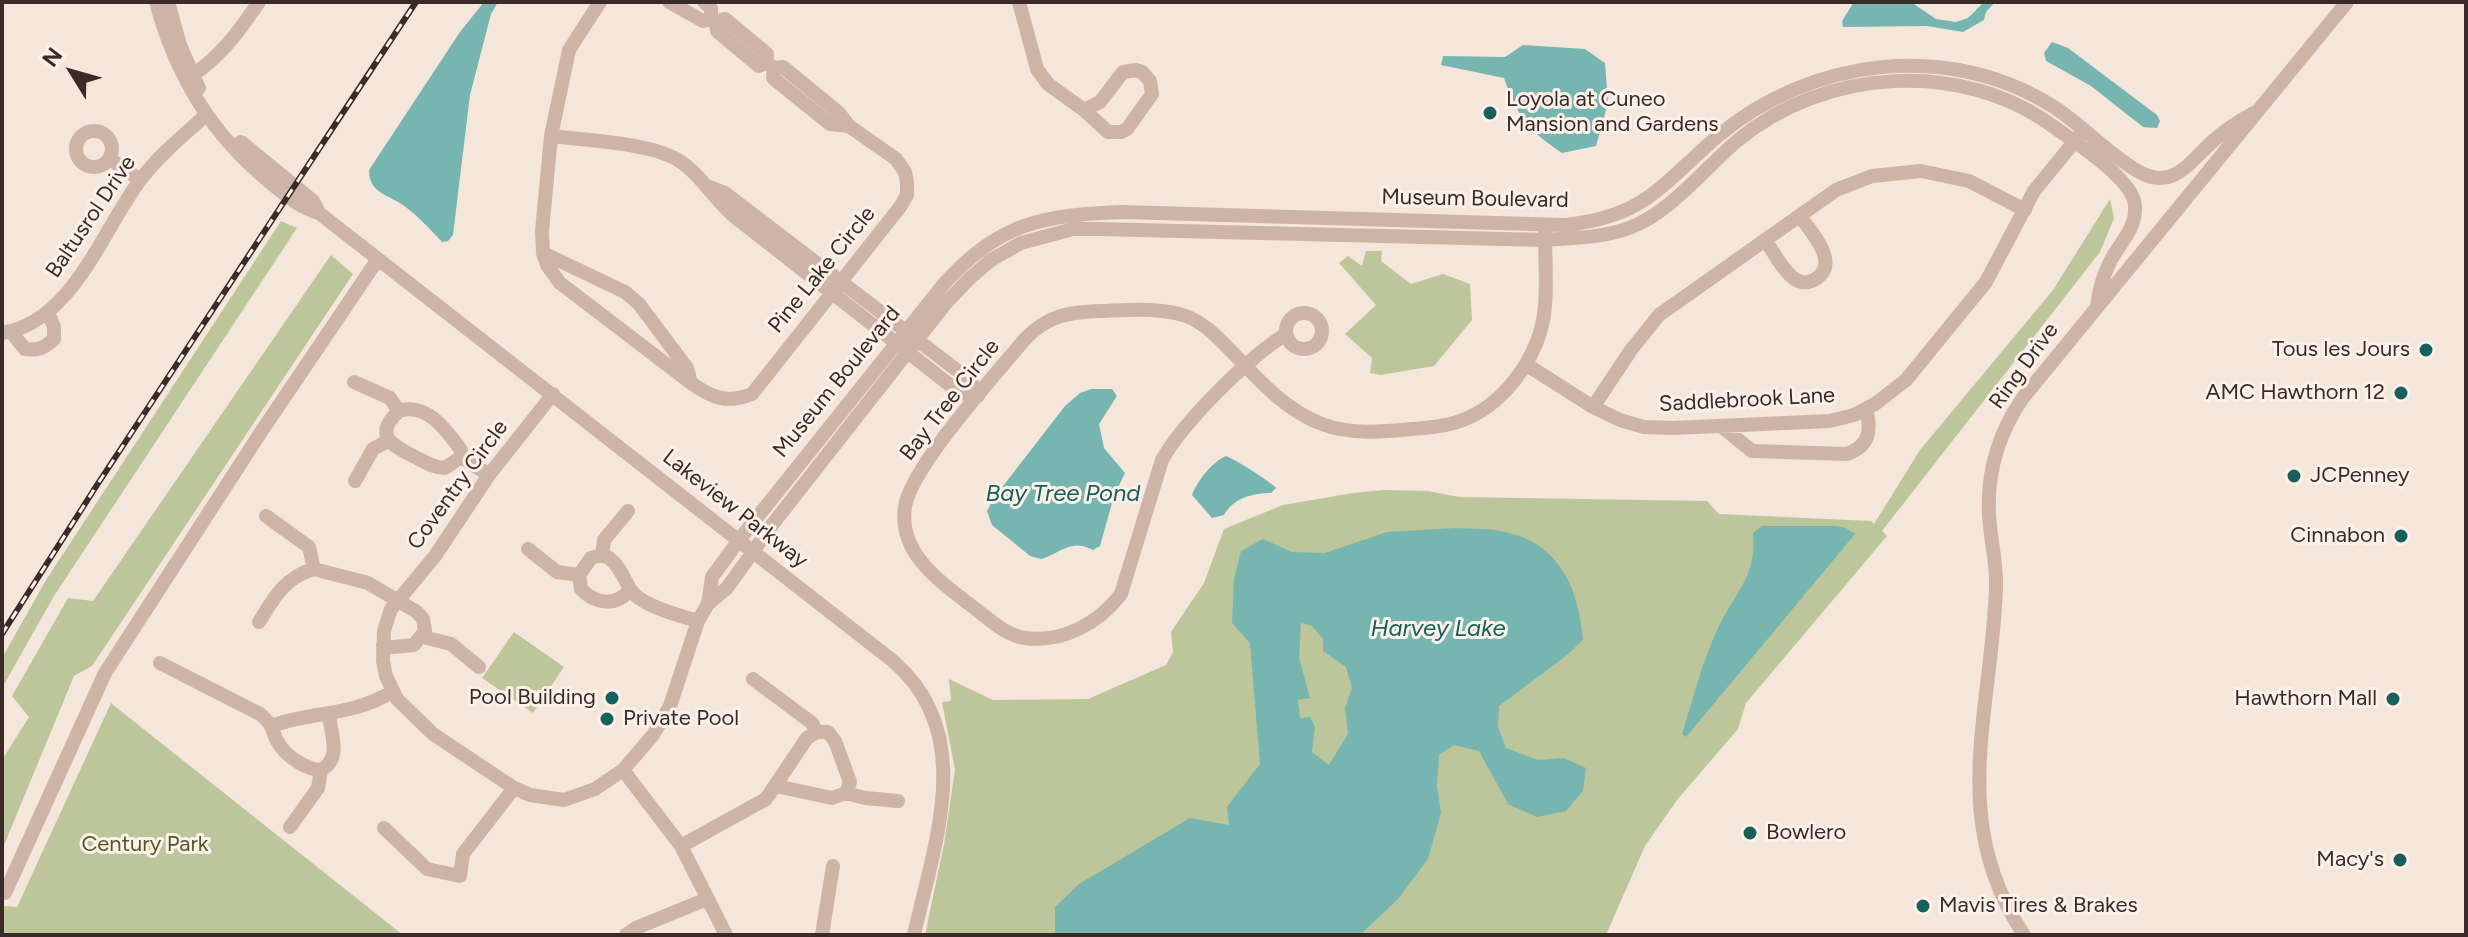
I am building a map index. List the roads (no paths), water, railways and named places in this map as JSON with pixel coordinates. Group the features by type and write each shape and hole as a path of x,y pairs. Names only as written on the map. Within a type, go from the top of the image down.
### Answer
{"street":[{"name":"Lakeview Parkway","path":"156,2 165,38 198,105 258,173 306,210 319,213 898,666 926,703 936,723 945,772 944,793 914,935"},
{"name":"Lakeview Parkway","path":"168,2 180,45 205,99 242,143 313,201 319,213"},
{"path":"193,75 233,41 259,2"},
{"path":"600,2 569,50 551,136 542,231 543,253 625,292 639,304 687,368 691,383"},
{"name":"Pine Lake Circle","path":"669,2 703,21 714,20"},
{"name":"Pine Lake Circle","path":"543,253 547,265 560,283 709,396 728,401 752,394 900,207 907,195 907,183 905,172 896,159 849,126 830,124 773,78 770,65 759,66 717,31 711,8 704,2"},
{"path":"1019,2 1037,69 1048,84 1084,110 1103,129 1121,132 1127,129 1149,100 1150,81 1136,70 1123,72 1100,102 1084,110"},
{"name":"Ring Drive","path":"2024,935 2005,905 1993,874 1980,818 1979,751 1993,637 1996,583 1989,513 1990,480 1995,459 2014,411 2347,2"},
{"name":"Museum Boulevard","path":"1545,232 1596,222 1630,210 1654,195 1746,115 1809,83 1841,72 1916,66 1993,79 2052,106 2085,129 2122,162 2146,176 2160,179 2186,168 2235,123 2254,113"},
{"name":"Museum Boulevard","path":"753,552 961,265 990,241 1022,226 1070,214 1122,212 1596,236 1630,228 1658,212 1739,139 1797,103 1855,85 1928,81 1959,85 2008,100 2040,117 2074,141 2117,177 2134,200 2134,216 2131,230 2111,260 2100,287 2097,306"},
{"name":"Baltusrol Drive","path":"7,333 20,330 48,312 85,269 140,180 164,152 206,115"},
{"name":"Saddlebrook Lane","path":"1527,365 1593,407 1644,427 1830,421 1866,409 1906,380 1986,282 2034,191 2085,129"},
{"path":"551,136 640,148 679,160 706,186 725,193 908,342 971,381 978,396"},
{"path":"110,159 140,180"},
{"path":"1593,407 1654,320 1836,190 1888,173 1921,171 1969,181 2025,210"},
{"path":"1765,240 1791,276 1800,282 1811,282 1819,276 1826,256 1800,216"},
{"name":"Bay Tree Circle","path":"1246,367 1190,420 1162,460 1121,594 1108,611 1090,623 1051,638 1024,638 999,628 931,575 915,553 905,530 905,505 918,473 1038,326 1054,317 1085,311 1153,310 1185,316 1204,326 1296,412 1323,425 1371,433 1455,423 1481,410 1506,390 1527,365 1542,325 1545,306 1545,232"},
{"path":"5,893 105,673 261,432 378,259"},
{"name":"Baltusrol Drive","path":"7,333 25,349 45,347 54,339 55,332 48,312"},
{"path":"1246,367 1286,334"},
{"name":"Museum Boulevard","path":"739,540 908,342"},
{"path":"354,382 390,398 399,411"},
{"name":"Coventry Circle","path":"553,394 489,475 435,556 397,600 386,620 383,645 386,676 412,716 433,734 514,788 540,798 564,800 595,789 623,770 653,735 670,706 698,621 708,604 727,588 753,552"},
{"path":"415,409 437,420 461,450 461,457 445,468 436,468 392,445 388,441 387,428 399,411 415,409"},
{"path":"1721,426 1752,451 1847,454 1867,442 1870,424 1866,409"},
{"path":"355,481 373,449 388,441"},
{"path":"461,457 489,475"},
{"path":"602,556 604,540 628,511"},
{"path":"266,516 304,541 312,552 314,569"},
{"name":"Coventry Circle","path":"708,604 712,577 739,540"},
{"path":"528,549 557,572 579,575"},
{"path":"630,590 611,602 598,601 581,589 579,575 591,558 602,556 610,559 630,590 661,610 698,621"},
{"path":"259,622 286,582 301,572 314,569 368,583 423,619 423,637 414,645 383,645"},
{"path":"423,637 451,644 479,667"},
{"path":"160,663 260,714 274,725 280,747 311,770 321,770 331,763 334,756 329,715"},
{"path":"753,679 812,723 817,732"},
{"path":"274,725 363,707 393,691"},
{"path":"681,846 766,799 807,738 817,732 828,732 835,741 850,782 846,793"},
{"path":"290,827 318,788 321,770"},
{"path":"623,770 681,846 726,935"},
{"path":"776,786 832,798 846,793 898,801"},
{"path":"384,828 427,869 460,876 463,854 514,788"},
{"path":"822,935 833,866"},
{"path":"626,935 707,899"}],"water":[{"path":"484,2 498,2 491,14 470,95 453,235 442,242 408,209 380,192 372,184 369,170 460,32"},
{"path":"1854,2 1911,2 1936,19 1956,22 1968,18 1984,2 1995,2 1986,12 1984,20 1963,32 1927,26 1843,27 1842,21"},
{"path":"2052,42 2068,48 2157,115 2160,121 2157,128 2143,127 2091,86 2046,61 2044,53"},
{"path":"1523,45 1585,49 1605,63 1608,103 1596,146 1562,153 1526,122 1514,104 1504,78 1441,65 1443,56 1505,57"},
{"name":"Bay Tree Pond","path":"1091,389 1112,389 1117,396 1099,424 1104,448 1125,473 1114,496 1100,546 1093,550 1072,546 1041,559 1030,556 992,525 987,511 1065,406 1080,393"},
{"path":"1226,456 1276,488 1271,493 1243,498 1224,515 1212,518 1192,495 1206,472"},
{"path":"1762,526 1836,526 1855,534 1686,737 1682,734 1707,654 1748,573 1752,561 1753,533"},
{"name":"Harvey Lake","path":"1455,528 1505,532 1540,546 1563,571 1577,604 1583,640 1499,706 1498,727 1506,748 1538,760 1564,758 1586,768 1583,791 1566,811 1537,817 1508,804 1479,751 1454,745 1439,755 1437,786 1441,813 1428,859 1398,899 1360,935 1055,935 1055,907 1079,884 1190,818 1229,825 1227,807 1260,764 1250,643 1232,623 1234,579 1241,551 1263,539 1292,552 1325,553 1387,532","holes":["1301,623 1312,626 1323,639 1323,651 1346,667 1352,688 1345,708 1348,734 1329,765 1312,752 1315,727 1310,717 1300,718 1298,700 1310,698 1299,657"]}],"railway":[{"path":"2,634 416,2"}],"place":[{"name":"Loyola at Cuneo Mansion and Gardens","path":"1490,113"},
{"name":"Tous les Jours","path":"2426,350"},
{"name":"AMC Hawthorn 12","path":"2401,393"},
{"name":"JCPenney","path":"2294,476"},
{"name":"Cinnabon","path":"2401,536"},
{"name":"Pool Building","path":"612,698"},
{"name":"Hawthorn Mall","path":"2393,699"},
{"name":"Private Pool","path":"607,719"},
{"name":"Bowlero","path":"1750,833"},
{"name":"Macy's","path":"2400,860"},
{"name":"Mavis Tires & Brakes","path":"1923,906"}],"park label":[{"name":"Century Park","path":"145,845"}]}
